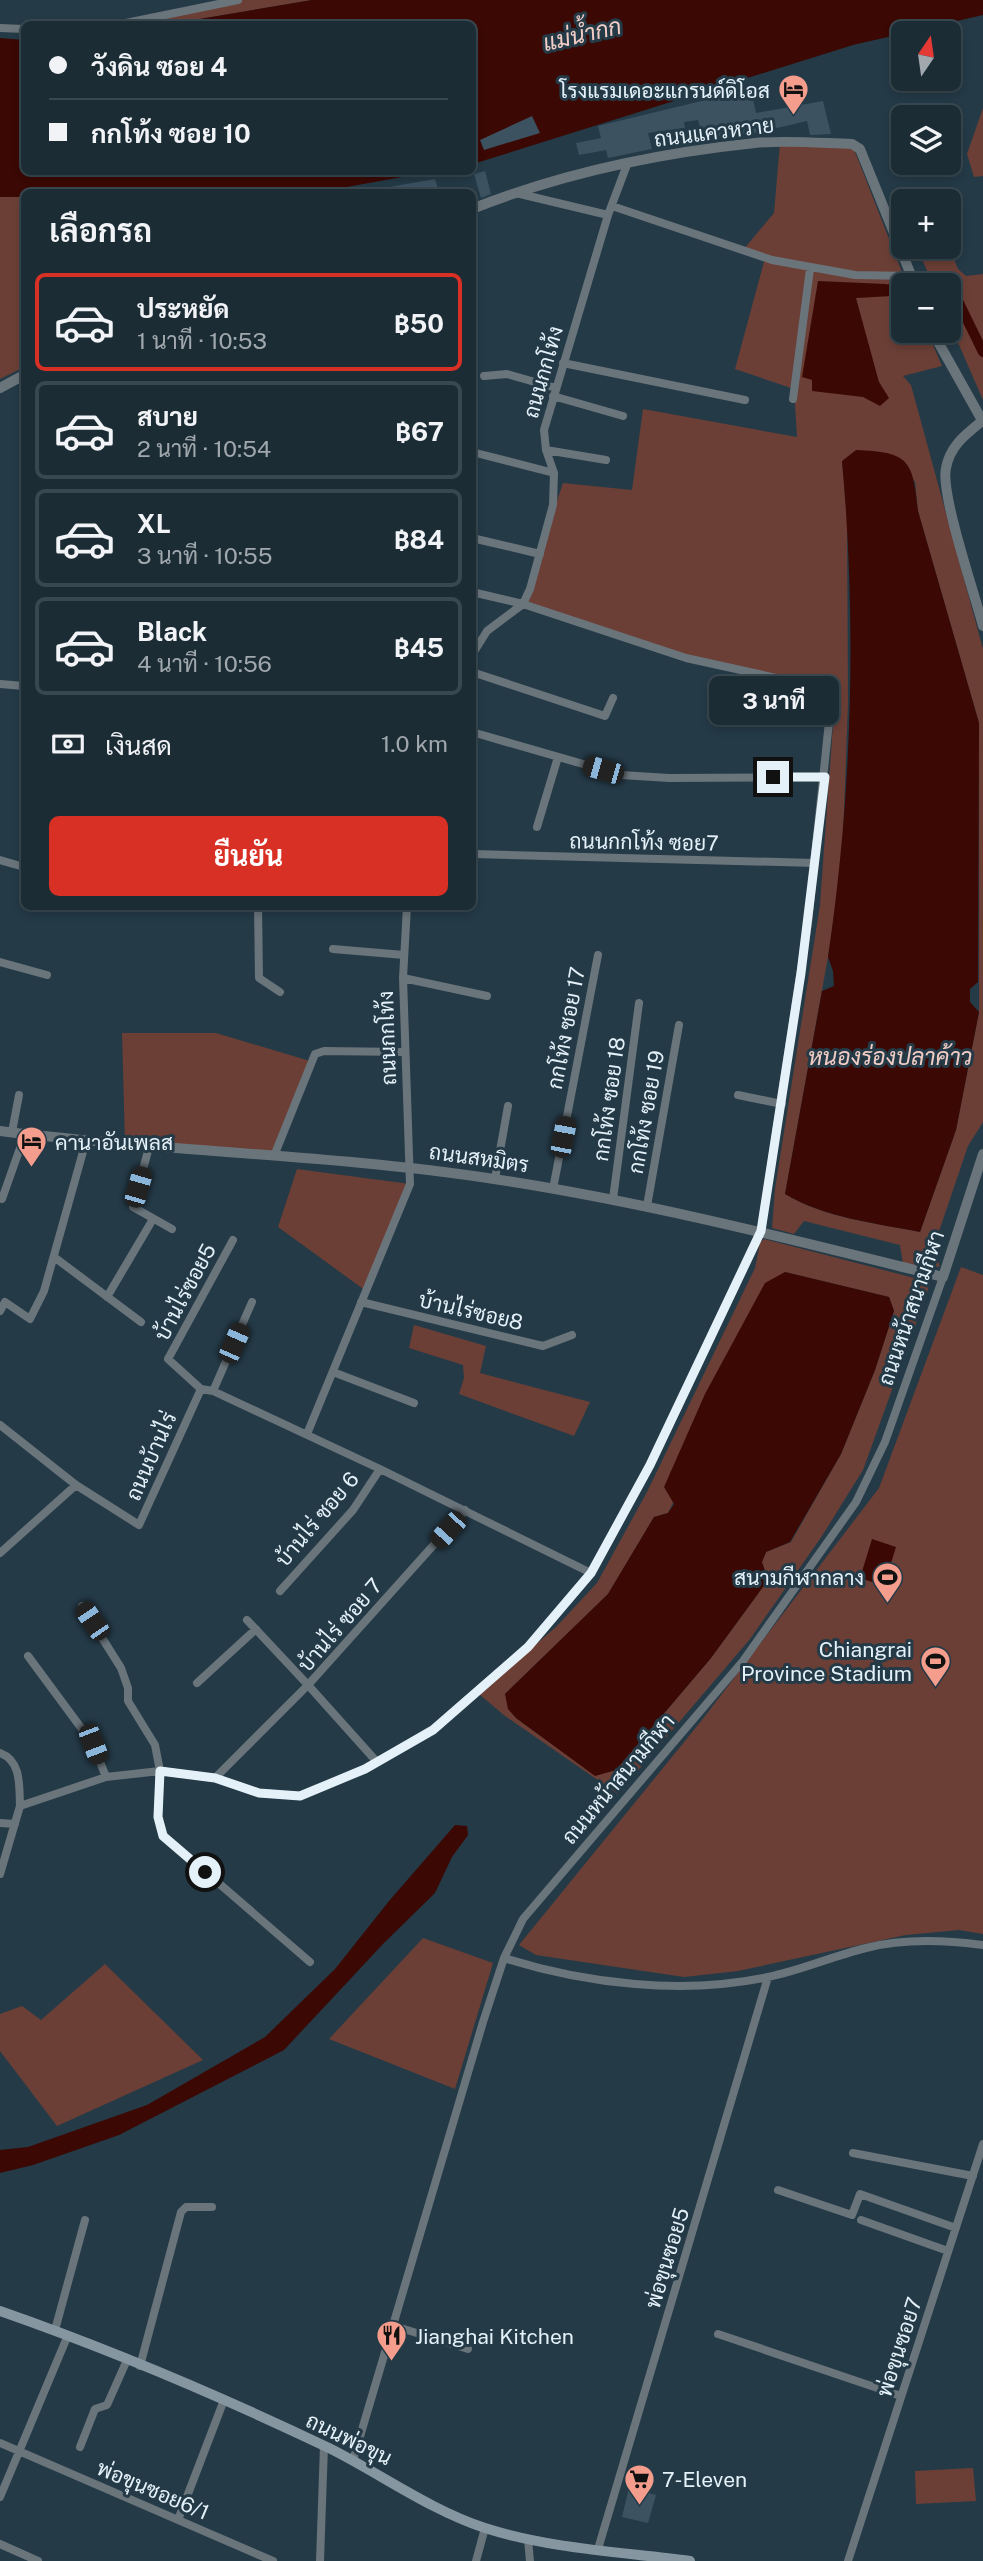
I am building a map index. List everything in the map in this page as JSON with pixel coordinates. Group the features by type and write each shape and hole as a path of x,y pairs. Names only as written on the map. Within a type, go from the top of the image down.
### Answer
{"main road":[{"name":"ถนนพ่อขุน","path":"0,2311 68,2335 224,2400 353,2460 450,2514 485,2528 528,2539 690,2561"}],"street":[{"path":"136,21 238,0"},
{"path":"0,28 21,29"},
{"name":"ถนนแควหวาย","path":"476,207 513,193 628,162 757,143 852,144 860,149 911,273"},
{"name":"ถนนกกโท้ง","path":"523,604 530,589 554,505 554,473 546,450 544,430 608,215 628,162"},
{"path":"513,193 608,215"},
{"path":"612,206 772,260 855,275 891,278"},
{"path":"793,399 810,268"},
{"path":"939,343 982,422 956,443 945,469 948,496 983,626"},
{"path":"563,363 746,400"},
{"path":"484,376 507,374 623,416"},
{"path":"0,388 21,377"},
{"path":"546,450 606,460"},
{"path":"476,453 554,473"},
{"path":"476,539 540,554"},
{"path":"20,1806 106,1777 160,1771 215,1778 259,1793 300,1796 377,1762 433,1730 528,1647 591,1573 650,1465 761,1231 782,1104 815,863 830,712 824,696 814,687 687,658 523,604 476,593"},
{"path":"476,648 486,631 523,604"},
{"path":"476,673 605,716 613,698"},
{"path":"0,684 21,686"},
{"path":"476,733 621,775 825,777"},
{"path":"537,827 558,757"},
{"name":"ถนนกกโท้ง ซอย7","path":"476,854 815,863"},
{"path":"0,860 21,866"},
{"path":"258,910 259,978 280,992"},
{"name":"ถนนกกโท้ง","path":"407,910 403,978 404,1052 411,1168"},
{"path":"332,949 404,955"},
{"name":"กกโท้ง ซอย 17","path":"552,1189 598,955"},
{"path":"0,962 47,975"},
{"path":"403,978 487,996"},
{"name":"กกโท้ง ซอย 18","path":"613,1199 639,1003"},
{"name":"กกโท้ง ซอย 19","path":"647,1206 679,1025"},
{"path":"274,1156 315,1055 324,1051 404,1052"},
{"path":"12,1132 19,1095"},
{"path":"738,1095 782,1104"},
{"path":"495,1179 508,1107"},
{"name":"ถนนสหมิตร","path":"0,1130 149,1147 411,1168 495,1179 647,1206 761,1231 943,1277"},
{"path":"2,1199 25,1133"},
{"path":"0,1311 5,1301 30,1319 44,1291 86,1141"},
{"path":"149,1147 133,1207 172,1229"},
{"name":"ถนนหน้าสนามกีฬา","path":"353,2460 391,2325 504,1958 523,1919 743,1661 856,1502 885,1442 983,1154"},
{"path":"307,1434 410,1184 411,1168"},
{"path":"107,1297 153,1219"},
{"name":"บ้านไร่ซอย5","path":"201,1389 169,1359 233,1240"},
{"path":"54,1257 141,1322"},
{"path":"213,1391 252,1302"},
{"name":"บ้านไร่ซอย8","path":"361,1302 543,1346 572,1335"},
{"path":"334,1372 414,1403"},
{"path":"201,1389 213,1391 307,1434 591,1573"},
{"name":"ถนนบ้านไร่","path":"0,1425 76,1485 139,1525 201,1389"},
{"name":"บ้านไร่ ซอย 6","path":"280,1591 353,1510 380,1469"},
{"path":"0,1553 76,1485"},
{"name":"บ้านไร่ ซอย 7","path":"377,1762 308,1685 465,1510"},
{"path":"0,1539 9,1546"},
{"path":"82,1606 115,1657 128,1688 128,1701 155,1745 160,1771 158,1817 163,1836 310,1962"},
{"path":"215,1778 308,1685 247,1620"},
{"path":"197,1684 256,1629"},
{"path":"28,1656 93,1744 106,1777"},
{"path":"0,1753 7,1756 18,1772 20,1806 0,1874"},
{"path":"0,1824 15,1824"},
{"path":"504,1958 542,1970 628,1982 694,1985 768,1977 869,1947 942,1939 983,1945"},
{"name":"พ่อขุนซอย5","path":"598,2549 768,1977"},
{"name":"พ่อขุนซอย7","path":"848,2561 983,2144"},
{"path":"853,2152 972,2176"},
{"path":"778,2190 852,2216 860,2194 956,2228"},
{"path":"140,2366 181,2212 186,2207 212,2207"},
{"path":"55,2330 85,2220"},
{"path":"861,2220 948,2251"},
{"path":"391,2325 468,2348"},
{"path":"718,2334 901,2396"},
{"path":"0,2497 68,2335"},
{"path":"80,2447 95,2409 107,2405 127,2360"},
{"path":"178,2520 224,2400"},
{"name":"พ่อขุนซอย6/1","path":"0,2443 273,2561"},
{"path":"320,2561 324,2446"},
{"path":"476,2561 485,2528"},
{"path":"528,2539 530,2561"},
{"path":"0,2544 38,2561"}],"shaded area":[{"path":"239,0 312,0 188,21 146,21"},
{"path":"983,108 983,176 974,177 967,154"},
{"path":"780,143 852,144 891,244 891,259 897,259 902,273 891,273 891,343 932,343 942,366 903,376 911,385 983,649 983,1122 968,1146 933,1249 940,1266 931,1268 903,1264 900,1245 804,1221 794,1234 772,1228 775,1189 820,905 834,711 810,686 686,658 523,604 563,483 632,490 643,409 797,437 794,389 735,369 765,258 743,250 774,213","holes":["842,461 915,481 918,511 979,723 979,1012 956,1130 920,1232 833,1214 785,1194 842,865 848,703 847,517"]},
{"path":"0,197 21,197 21,368 0,379"},
{"path":"922,259 954,259 958,269 966,276 983,274 983,400 958,343 961,343 961,273 928,273"},
{"path":"122,1033 216,1033 310,1061 274,1156 125,1144"},
{"path":"297,1169 410,1184 366,1291 278,1227"},
{"path":"764,1239 922,1280 929,1285 927,1293 863,1470 822,1536 750,1639 618,1794 505,1716 479,1694 557,1626 597,1583 647,1492 755,1268 760,1243","holes":["785,1272 889,1297 894,1311 875,1370 841,1454 791,1542 766,1552 762,1562 768,1580 711,1658 616,1770 595,1775 516,1718 505,1694 608,1594 654,1517 668,1513"]},
{"name":"สนามกีฬากลาง","path":"961,1267 983,1275 983,1934 959,1930 906,1935 738,1971 684,1977 536,1955 519,1945 702,1720 879,1488"},
{"path":"414,1325 486,1346 480,1373 590,1402 574,1436 459,1394 464,1378 463,1365 409,1348"},
{"path":"423,1938 493,1963 455,2089 329,2039"},
{"path":"105,1964 203,2060 57,2126 0,2051 0,2014 22,2006 41,2020"},
{"path":"973,2468 976,2501 916,2504 915,2471"}],"water":[{"name":"แม่น้ำกก","path":"312,0 983,0 983,15 957,21 891,21 891,36 853,45 476,163 476,21 188,21"},
{"path":"0,38 21,40 21,175 413,175 336,189 21,189 21,197 0,197"},
{"path":"818,281 886,284 891,296 856,298 879,382 889,398 880,406 863,397 812,391 812,380 802,377"},
{"name":"หนองร่องปลาค้าว","path":"856,450 897,456 910,469 918,511 979,723 978,982 970,989 970,1002 979,1012 956,1130 920,1232 834,1214 785,1194 822,991 834,986 828,957 842,834 850,710 850,585 842,461"},
{"path":"785,1272 889,1297 894,1311 875,1370 841,1454 790,1542 766,1552 762,1562 768,1580 711,1658 616,1770 595,1776 516,1718 508,1709 505,1694 608,1594 654,1517 668,1513 674,1504 664,1487 705,1394 765,1283"},
{"path":"872,1539 896,1547 884,1586 860,1578"},
{"path":"455,1825 467,1826 468,1835 452,1857 435,1893 383,1944 284,2050 119,2135 33,2165 0,2173 0,2150 28,2147 147,2105 265,2037 335,1969"}],"building":[{"path":"751,89 756,113 823,101 831,134 810,135 807,121 760,132 703,138 698,120 684,122 685,128 648,133 652,149 608,158 606,150 579,155 576,143 601,138 598,126"},
{"path":"532,116 540,133 484,150 480,140"},
{"path":"485,171 491,194 481,198 476,173"},
{"path":"435,179 438,189 378,189"},
{"name":"7-Eleven","path":"629,2488 656,2495 648,2523 622,2517"}],"waterway":[{"path":"961,307 983,352"}],"place":[{"name":"โรงแรมเดอะแกรนด์ดิโอส","path":"793,117"},
{"name":"คานาอันเพลส","path":"32,1169"},
{"name":"สนามกีฬากลาง","path":"887,1604"},
{"name":"Chiangrai Province Stadium","path":"935,1688"},
{"name":"Jianghai Kitchen","path":"392,2363"},
{"name":"7-Eleven","path":"639,2506"}],"route":[{"path":"205,1872 163,1836 158,1817 160,1771 215,1778 259,1793 300,1796 365,1769 433,1730 528,1647 591,1573 650,1465 761,1231 811,904 825,777 773,777"}]}
